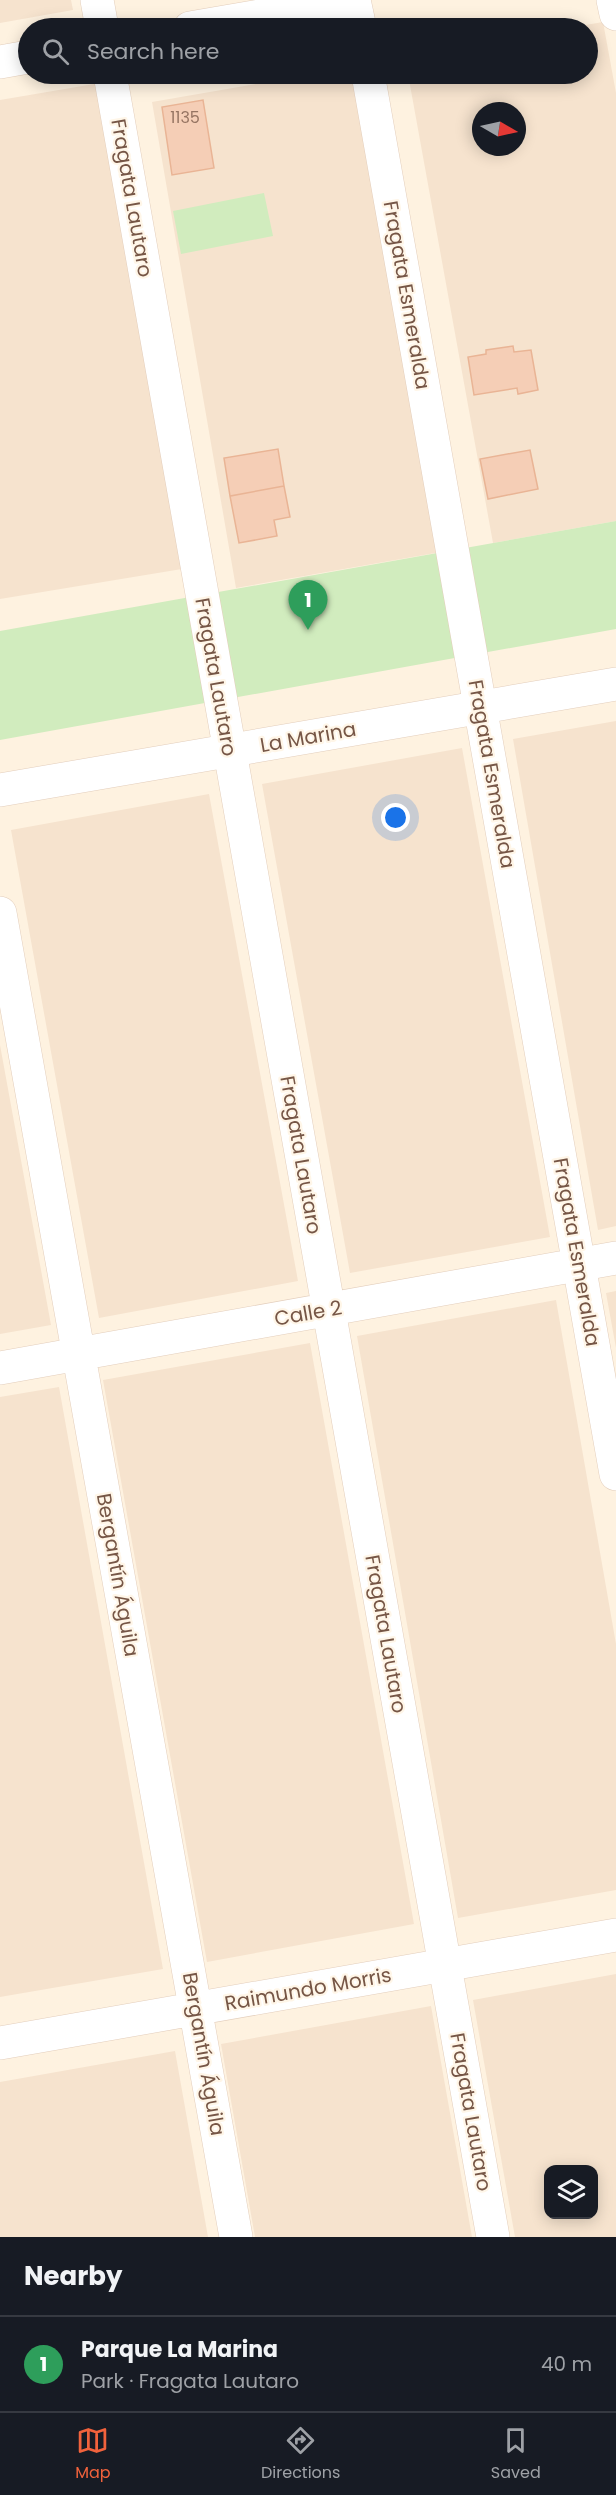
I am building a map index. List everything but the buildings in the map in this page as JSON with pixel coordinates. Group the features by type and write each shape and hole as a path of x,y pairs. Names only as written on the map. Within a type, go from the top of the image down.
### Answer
{"street":[{"path":"96,0 100,18"},
{"path":"249,18 354,0 358,18"},
{"path":"614,0 616,14"},
{"path":"0,62 18,59"},
{"name":"Fragata Lautaro","path":"112,84 493,2237"},
{"name":"Fragata Esmeralda","path":"370,84 616,1474"},
{"name":"La Marina","path":"0,790 616,684"},
{"name":"Bergantín Águila","path":"0,913 236,2237"},
{"name":"Calle 2","path":"0,1368 616,1258"},
{"name":"Raimundo Morris","path":"0,2043 616,1935"}],"shaded area":[{"path":"0,0 71,0 73,10 0,23"},
{"path":"603,22 616,93 616,521 493,543 410,84 598,84 598,23"},
{"path":"100,84 188,568 0,599 0,100"},
{"path":"256,84 360,84 441,552 236,588 152,102"},
{"path":"616,721 616,1226 598,1230 513,739"},
{"path":"462,748 550,1237 350,1273 262,784"},
{"path":"209,794 298,1281 99,1318 11,830"},
{"path":"0,1045 51,1325 0,1334"},
{"path":"616,1291 616,1348 606,1293"},
{"path":"556,1300 616,1644 616,1890 458,1918 357,1336"},
{"path":"310,1343 414,1924 207,1962 103,1380"},
{"path":"59,1387 163,1969 0,1997 0,1397"},
{"path":"616,1974 616,2237 515,2237 473,2000"},
{"path":"431,2006 472,2237 255,2237 221,2044"},
{"path":"175,2051 208,2237 0,2237 0,2082"}],"green space":[{"path":"264,193 273,236 181,254 173,211"},
{"path":"616,521 616,629 0,740 0,631"}],"place":[{"name":"Parque La Marina","path":"308,630"}]}
